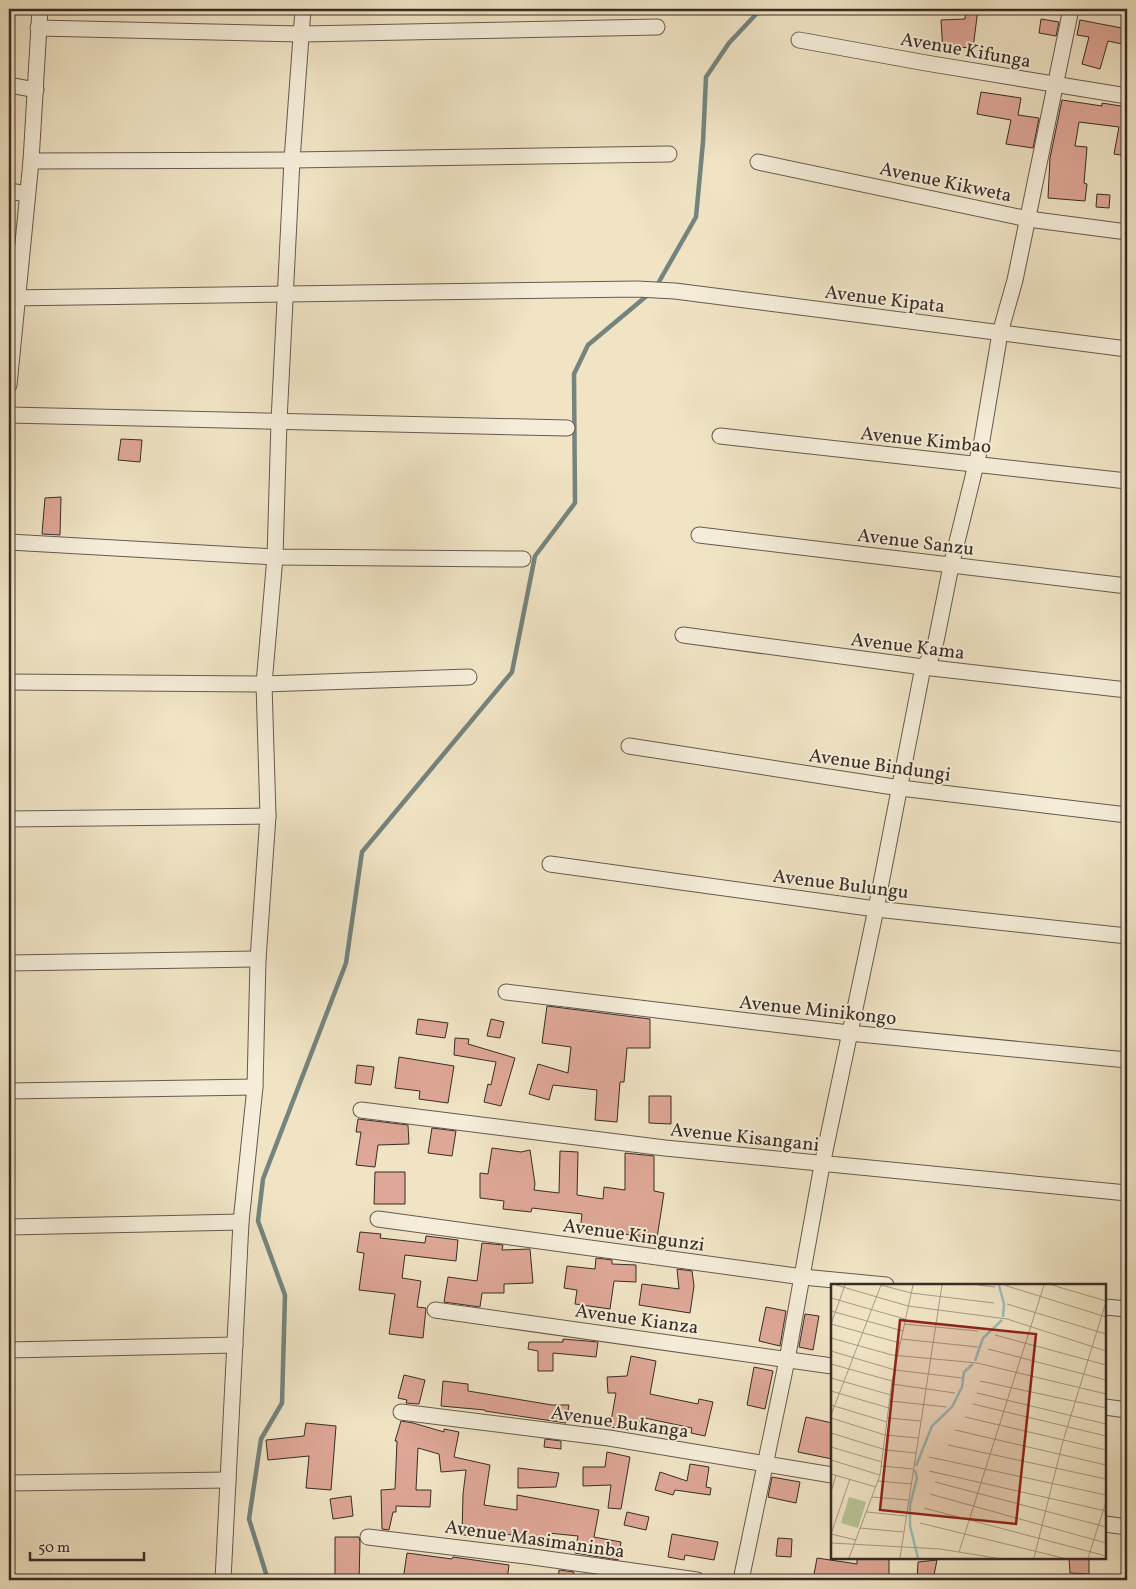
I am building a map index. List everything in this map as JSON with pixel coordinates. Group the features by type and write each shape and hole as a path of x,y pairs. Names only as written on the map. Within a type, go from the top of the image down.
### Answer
{"street":[{"path":"9,385 13,298 31,161 40,9"},
{"path":"223,1580 241,1222 255,1087 258,959 268,816 264,684 275,557 278,420 292,160 303,9"},
{"path":"741,1580 787,1360 822,1164 876,909 923,668 931,657 936,641 951,566 982,440 1000,332 1015,280 1071,9"},
{"path":"38,28 302,34 658,27"},
{"name":"Avenue Kifunga","path":"799,40 1127,96"},
{"path":"9,85 36,90"},
{"path":"31,161 292,160 668,154"},
{"name":"Avenue Kikweta","path":"758,162 1028,219 1127,232"},
{"path":"9,191 27,194"},
{"name":"Avenue Kipata","path":"13,298 637,289 675,291 1127,349"},
{"path":"9,416 278,420 567,428"},
{"name":"Avenue Kimbao","path":"720,436 1127,480"},
{"name":"Avenue Sanzu","path":"699,535 1127,586"},
{"path":"9,542 275,557 523,559"},
{"name":"Avenue Kama","path":"683,635 923,668 1127,690"},
{"path":"9,682 264,684 469,677"},
{"name":"Avenue Bindungi","path":"629,746 900,788 1127,815"},
{"path":"9,819 268,816"},
{"name":"Avenue Bulungu","path":"550,864 876,909 1127,936"},
{"path":"9,963 258,959"},
{"name":"Avenue Minikongo","path":"506,992 849,1033 1127,1060"},
{"path":"9,1091 255,1087"},
{"name":"Avenue Kisangani","path":"361,1110 665,1148 1127,1193"},
{"name":"Avenue Kingunzi","path":"378,1219 803,1277 876,1284"},
{"path":"9,1227 241,1222"},
{"path":"1106,1307 1127,1309"},
{"name":"Avenue Kianza","path":"435,1310 831,1366"},
{"path":"9,1350 236,1344"},
{"path":"1106,1407 1127,1410"},
{"name":"Avenue Bukanga","path":"401,1412 608,1438 831,1475"},
{"path":"9,1483 228,1480"},
{"path":"1106,1524 1127,1527"},
{"name":"Avenue Masimaninba","path":"368,1537 526,1556 697,1580"}],"building":[{"path":"966,9 978,9 973,48 958,47 958,52 943,52 941,20 965,19"},
{"path":"1041,19 1059,22 1056,36 1039,33"},
{"path":"1080,20 1127,29 1127,45 1108,41 1100,69 1082,64 1089,37 1077,35"},
{"path":"981,92 1021,98 1018,115 1039,118 1033,148 1006,144 1011,120 977,114"},
{"path":"1062,100 1102,106 1102,103 1127,107 1127,156 1114,154 1119,127 1079,122 1075,146 1087,147 1084,183 1087,184 1085,201 1048,198 1050,158"},
{"path":"1097,194 1110,195 1109,208 1096,207"},
{"path":"121,439 142,440 140,462 118,460"},
{"path":"61,497 60,535 42,534 45,498"},
{"path":"547,1006 650,1019 650,1048 627,1048 624,1082 620,1082 617,1122 595,1120 597,1090 553,1085 549,1100 529,1094 538,1064 568,1073 571,1047 542,1043"},
{"path":"418,1019 448,1023 445,1038 416,1034"},
{"path":"491,1019 504,1022 500,1038 487,1036"},
{"path":"455,1038 469,1039 468,1044 515,1058 501,1106 484,1102 488,1084 491,1085 496,1062 454,1055"},
{"path":"399,1057 454,1066 448,1103 419,1099 420,1091 395,1088"},
{"path":"357,1065 374,1067 371,1085 355,1083"},
{"path":"649,1096 671,1096 671,1124 649,1123"},
{"path":"358,1119 408,1125 409,1144 378,1145 375,1167 356,1165 361,1132 356,1132"},
{"path":"432,1128 456,1131 452,1156 428,1153"},
{"path":"492,1148 521,1152 530,1150 535,1184 534,1190 559,1193 560,1151 578,1152 577,1195 603,1199 604,1187 625,1190 625,1153 654,1156 654,1191 664,1193 657,1238 606,1232 606,1235 580,1231 582,1214 532,1208 531,1212 503,1209 504,1201 480,1198 480,1173 488,1174"},
{"path":"375,1172 405,1172 405,1204 374,1204"},
{"path":"360,1232 381,1234 380,1238 425,1243 426,1236 458,1240 456,1261 405,1255 402,1278 421,1281 417,1307 426,1308 423,1338 389,1334 395,1294 359,1290 364,1253 357,1252"},
{"path":"482,1243 503,1245 502,1250 530,1249 533,1283 504,1284 504,1293 482,1293 480,1307 444,1302 448,1277 477,1281"},
{"path":"596,1258 612,1260 612,1264 636,1265 636,1282 614,1281 610,1309 575,1304 577,1290 564,1288 567,1266 595,1269"},
{"path":"677,1269 692,1271 694,1286 690,1313 639,1305 642,1284 679,1289"},
{"path":"766,1307 786,1311 780,1346 759,1341"},
{"path":"805,1314 819,1316 813,1350 799,1347"},
{"path":"563,1339 598,1342 596,1357 553,1353 553,1371 538,1371 538,1351 528,1349 529,1342 563,1342"},
{"path":"631,1356 656,1361 650,1394 698,1404 699,1399 713,1402 705,1436 691,1433 692,1428 640,1417 638,1431 610,1427 616,1393 608,1393 607,1377 627,1376"},
{"path":"754,1367 773,1371 765,1409 747,1405"},
{"path":"404,1375 425,1380 419,1404 406,1403 407,1400 398,1398"},
{"path":"443,1381 468,1384 468,1391 552,1405 569,1405 566,1423 485,1410 441,1406"},
{"path":"806,1417 831,1423 831,1459 798,1452"},
{"path":"401,1421 444,1432 444,1429 459,1432 454,1457 490,1465 484,1505 517,1510 517,1495 599,1510 594,1537 621,1542 618,1560 575,1553 578,1536 548,1533 547,1546 524,1544 524,1537 481,1530 481,1536 462,1535 463,1494 466,1470 441,1472 439,1454 418,1448 416,1490 431,1490 430,1507 396,1506 396,1512 393,1512 389,1530 382,1529 381,1490 395,1489 397,1441 395,1441"},
{"path":"306,1423 336,1426 331,1490 306,1488 309,1456 268,1460 266,1440 304,1436"},
{"path":"545,1439 561,1441 561,1449 544,1447"},
{"path":"607,1452 630,1457 621,1509 608,1508 611,1485 583,1486 583,1467 605,1467"},
{"path":"690,1464 709,1467 706,1487 711,1488 710,1495 675,1490 673,1495 655,1490 660,1472 687,1481"},
{"path":"518,1468 559,1473 556,1487 518,1488"},
{"path":"772,1477 800,1482 796,1503 768,1497"},
{"path":"351,1496 353,1516 333,1519 330,1499"},
{"path":"627,1512 649,1517 646,1530 624,1525"},
{"path":"672,1534 718,1542 714,1560 685,1555 684,1560 668,1557"},
{"path":"335,1537 359,1537 359,1580 335,1580"},
{"path":"778,1538 792,1539 791,1557 776,1556"},
{"path":"407,1553 509,1565 507,1580 403,1580"},
{"path":"817,1558 857,1564 857,1559 889,1559 889,1580 813,1580"},
{"path":"1069,1559 1089,1559 1089,1574 1070,1573"},
{"path":"937,1560 933,1580 917,1580 918,1562"},
{"path":"559,1570 574,1572 573,1580 558,1580"}],"waterway":[{"path":"656,287 696,217 703,142 706,77 729,43 761,9"},
{"path":"268,1580 249,1519 261,1439 282,1403 285,1295 258,1221 263,1179 346,963 362,852 512,672 535,556 575,503 574,374 588,345 649,294"}]}
